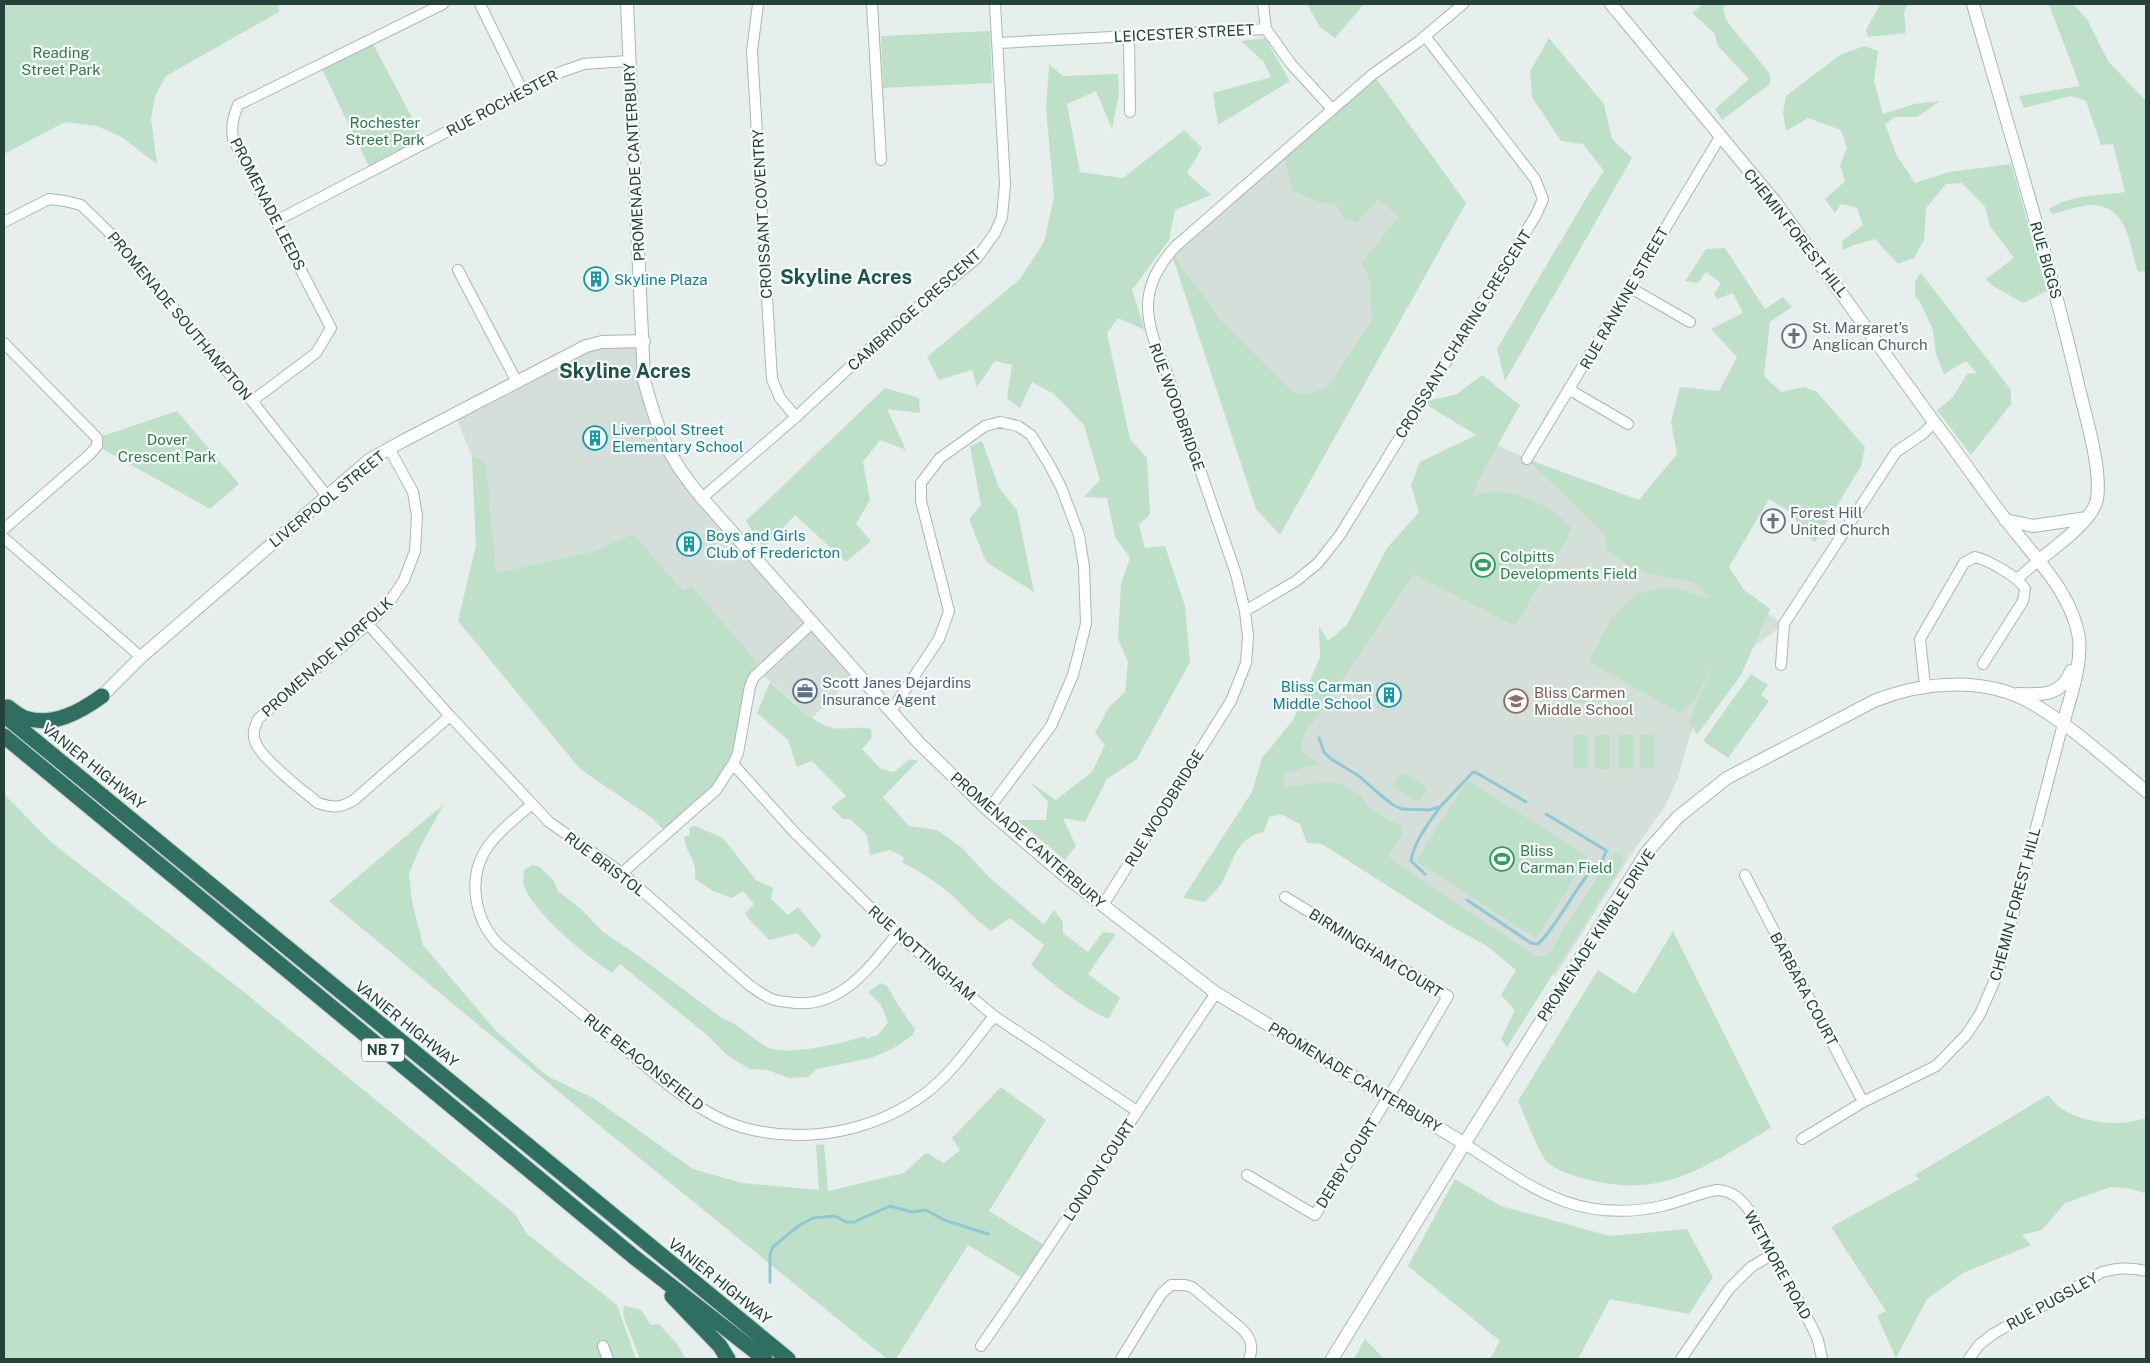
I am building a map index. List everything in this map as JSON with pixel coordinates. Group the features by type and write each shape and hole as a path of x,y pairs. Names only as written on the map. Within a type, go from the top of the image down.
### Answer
{"highway":[{"path":"4,704 23,718 40,721 70,715 82,710 102,696"},
{"name":"VANIER HIGHWAY","path":"4,715 788,1359"},
{"name":"NB 7","path":"4,736 634,1257 765,1359"},
{"path":"634,1257 720,1346 728,1359"}],"street":[{"name":"PROMENADE LEEDS","path":"252,401 316,353 331,328 233,139 232,118 238,105 443,4"},
{"path":"480,4 523,92"},
{"name":"PROMENADE CANTERBURY","path":"627,4 628,61 644,341 644,380 657,427 672,459 702,498 919,743 988,810 1103,905 1216,992 1389,1096 1464,1144"},
{"name":"CROISSANT COVENTRY","path":"758,4 752,51 772,379 780,398 796,416"},
{"path":"872,4 881,160"},
{"name":"CAMBRIDGE CRESCENT","path":"702,498 796,416 891,329 977,258 995,233 1002,217 1006,184 995,4"},
{"path":"1263,4 1266,29"},
{"name":"RUE WOODBRIDGE","path":"1103,905 1231,700 1239,685 1246,663 1248,637 1245,612 1236,574 1165,368 1151,336 1148,301 1152,282 1161,262 1176,246 1373,74 1425,36 1463,4"},
{"name":"CHEMIN FOREST HILL","path":"1611,4 1776,203 1934,422 1961,456 2005,520 2038,561 2066,601 2074,620 2079,640"},
{"name":"RUE BIGGS","path":"1973,4 2063,322 2093,448 2098,488 2097,500 2087,518"},
{"name":"LEICESTER STREET","path":"998,42 1266,29 1291,64 1332,109"},
{"path":"1130,36 1130,112"},
{"name":"CROISSANT CHARING CRESCENT","path":"1245,612 1296,581 1318,563 1340,535 1536,216 1544,199 1535,179 1425,36"},
{"name":"RUE ROCHESTER","path":"276,221 573,67 628,61"},
{"name":"RUE RANKINE STREET","path":"1527,459 1720,137"},
{"name":"PROMENADE SOUTHAMPTON","path":"4,222 48,199 81,205 115,238 252,401 327,496"},
{"path":"458,270 517,382"},
{"path":"1629,287 1690,322"},
{"name":"LIVERPOOL STREET","path":"102,696 141,657 369,460 586,346 602,342 644,341"},
{"path":"4,343 97,438 97,446 4,529"},
{"path":"1570,390 1628,424"},
{"path":"891,711 939,639 949,611 921,501 921,482 940,458 985,426 1000,422 1018,426 1031,435 1050,464 1079,535 1084,567 1086,624 1073,675 1051,726 988,810"},
{"path":"1781,665 1784,624 1896,452 1924,433 1934,422"},
{"name":"PROMENADE NORFOLK","path":"389,448 412,492 417,516 417,535 410,567 398,593 368,624 258,719 253,732 255,743 261,754 318,803 330,807 342,807 354,800 450,716"},
{"path":"2005,520 2034,526 2087,518"},
{"path":"2017,579 2087,518"},
{"path":"4,538 141,657"},
{"path":"1925,686 1920,639 1964,563 1975,557 1982,558 2017,579 2025,589 2023,601 1983,664"},
{"path":"622,873 716,790 738,753 750,686 754,676 812,623"},
{"name":"RUE BRISTOL","path":"368,624 450,716 549,822 622,873 749,985 773,999 803,1003 821,1001 835,996 861,976 897,934"},
{"path":"2007,693 2042,695 2059,689 2069,676 2079,640"},
{"path":"2063,724 2078,667 2079,640"},
{"name":"PROMENADE KIMBLE DRIVE","path":"1332,1359 1647,852 1678,817 1727,778 1874,701 1899,692 1925,686 1967,685 2007,693 2034,704 2063,724 2146,791"},
{"name":"CHEMIN FOREST HILL","path":"1802,1139 1864,1102 1936,1066 1967,1034 1980,1014 1998,973 2063,724"},
{"name":"RUE NOTTINGHAM","path":"733,764 794,833 897,934 994,1016 1137,1112"},
{"name":"RUE BEACONSFIELD","path":"531,804 490,844 479,864 476,898 480,918 487,931 499,945 524,967 671,1087 695,1105 726,1121 765,1132 803,1135 819,1134 866,1124 892,1114 926,1093 944,1077 994,1016"},
{"name":"BARBARA COURT","path":"1745,875 1864,1102"},
{"name":"BIRMINGHAM COURT","path":"1285,897 1448,996 1389,1096"},
{"name":"LONDON COURT","path":"981,1346 1032,1273 1216,992"},
{"name":"DERBY COURT","path":"1247,1175 1315,1215 1389,1096"},
{"name":"WETMORE ROAD","path":"1464,1144 1548,1196 1576,1206 1630,1212 1661,1206 1711,1191 1726,1190 1735,1195 1749,1210 1818,1340 1822,1359"},
{"path":"1682,1359 1729,1289 1751,1267 1772,1254"},
{"name":"RUE PUGSLEY","path":"1969,1359 1979,1346 1993,1334 2102,1272 2116,1268 2146,1271"},
{"path":"1121,1359 1161,1294 1171,1286 1178,1284 1192,1287 1242,1328 1252,1344 1249,1359"},
{"path":"603,1346 608,1359"}],"shaded area":[{"path":"1283,154 1466,203 1288,504 1171,252"},
{"path":"644,341 657,427 695,489 856,673 812,718 759,671 690,585 683,592 633,534 594,551 496,573 476,545 472,456 454,413 586,346"},
{"name":"Bliss Carmen Middle School","path":"1476,435 1527,459 1784,624 1747,652 1702,707 1690,735 1678,778 1665,806 1630,856 1555,976 1395,872 1277,783"}],"green space":[{"name":"Reading Street Park","path":"4,4 278,4 279,12 166,76 155,96 151,119 157,164 120,136 97,126 65,122 4,154"},
{"path":"1307,4 1364,4 1335,38 1320,27"},
{"path":"1703,4 1726,4 1723,9 1726,20 1770,74 1770,84 1722,120 1715,109 1749,79 1717,45 1715,34 1692,13"},
{"path":"1880,4 1908,4 1904,12 1906,33 1868,37 1866,30"},
{"path":"2073,4 2087,19 2108,61 2145,100 2146,271 2138,272 2126,230 2114,213 2106,208 2094,205 2052,214 2049,209 2076,198 2125,192 2113,144 2101,145 2086,101 2071,96 2024,108 2019,96 2080,86 2049,5"},
{"path":"990,31 992,83 883,88 881,36"},
{"path":"1265,38 1290,81 1218,125 1213,93 1271,77 1263,61 1241,41"},
{"path":"1549,38 1604,104 1612,139 1632,158 1505,381 1497,349 1604,171 1583,144 1561,141 1532,97 1530,71"},
{"name":"Rochester Street Park","path":"371,40 426,144 372,173 320,65"},
{"path":"1864,46 1878,51 1874,81 1883,114 1914,104 1940,101 1917,117 1895,117 1885,124 1897,156 1915,183 1949,172 2011,164 2047,291 2023,303 1993,286 1986,279 2014,258 1990,226 1985,207 1962,183 1946,184 1926,208 1924,240 1914,258 1898,264 1875,239 1843,250 1842,241 1863,225 1857,208 1841,204 1835,213 1825,199 1845,181 1840,165 1847,148 1841,130 1808,118 1786,131 1783,113 1786,96 1840,55"},
{"path":"1049,64 1063,76 1118,74 1119,94 1112,129 1096,91 1067,104 1080,172 1123,178 1184,130 1202,148 1187,173 1211,195 1175,210 1169,240 1132,290 1145,330 1118,318 1107,333 1130,439 1147,458 1150,514 1139,525 1145,548 1165,546 1185,606 1190,662 1137,759 1107,779 1085,822 1063,818 1076,846 1065,860 1017,820 1046,820 1048,802 1030,782 1056,800 1092,772 1105,745 1095,733 1109,707 1125,692 1128,662 1118,639 1121,584 1130,558 1115,537 1107,498 1084,497 1100,480 1084,425 1054,394 1032,382 1020,408 1007,398 1012,365 995,361 977,387 972,370 939,380 927,357 1020,279 1044,242 1054,197 1046,109"},
{"path":"1373,74 1466,203 1280,535 1256,509 1171,252 1221,320 1291,390 1300,394 1310,394 1329,386 1372,320 1370,281 1362,263 1399,216 1378,200 1357,222 1345,220 1336,204 1321,203 1293,191 1283,154"},
{"path":"1725,248 1765,309 1783,297 1792,307 1770,322 1764,376 1781,392 1804,387 1817,392 1865,447 1861,466 1815,542 1799,530 1795,515 1769,499 1729,567 1744,590 1770,609 1741,675 1697,735 1689,721 1715,662 1696,698 1685,709 1678,712 1589,662 1611,618 1637,594 1669,587 1710,598 1693,582 1647,573 1627,565 1607,549 1605,534 1527,459 1639,500 1677,454 1671,422 1680,387 1719,391 1737,357 1711,329 1743,313 1733,293 1717,299 1714,294 1721,283 1706,272 1698,283 1685,281 1706,249"},
{"path":"1921,273 2011,390 2011,404 1971,455 1937,410 1953,397 1967,374 1977,373 1966,361 1944,374 1936,354 1933,330 1921,304 1915,296 1915,281"},
{"path":"1482,375 1520,405 1479,479 1472,496 1485,493 1499,493 1513,494 1526,498 1551,510 1572,529 1515,626 1414,574 1305,734 1300,750 1318,764 1283,774 1285,787 1325,782 1342,784 1359,794 1371,810 1403,827 1401,836 1388,856 1536,956 1547,956 1614,852 1622,857 1623,863 1507,1047 1501,1039 1515,1010 1501,995 1516,970 1487,946 1452,927 1322,844 1307,843 1300,824 1281,814 1269,817 1264,832 1254,835 1241,845 1221,884 1205,902 1183,898 1252,792 1262,758 1293,720 1320,657 1319,626 1328,641 1347,625 1387,548 1419,512 1411,485 1420,462 1476,435 1422,402 1457,394"},
{"path":"885,388 919,398 920,413 887,409 906,450 880,440 863,462 870,500 856,524 871,541 846,562 795,515 763,549 746,521"},
{"name":"Dover Crescent Park","path":"177,411 239,484 210,509 97,446 97,438"},
{"path":"982,441 999,488 1017,510 1034,592 986,562 969,519 981,505 970,446"},
{"path":"472,456 480,458 486,464 496,573 594,551 633,534 683,591 691,585 754,659 759,671 733,764 669,835 652,818 580,769 458,621 476,545"},
{"path":"1751,674 1768,685 1761,695 1769,701 1728,758 1703,741"},
{"path":"770,682 808,715 825,725 833,728 871,729 872,737 862,749 881,769 894,772 910,759 918,761 883,797 909,826 937,830 961,847 990,878 1044,924 1054,910 1063,922 1063,933 1088,952 1103,932 1116,934 1088,974 1120,998 1108,1019 1067,995 1031,965 1044,945 1010,918 991,931 942,887 902,862 904,857 890,850 870,855 867,835 850,819 843,819 831,807 846,796 812,761 797,767 788,740 757,713"},
{"path":"1586,690 1586,702 1570,703 1569,691"},
{"path":"1573,735 1588,735 1588,768 1573,768"},
{"path":"1595,735 1610,735 1610,769 1595,769"},
{"path":"1618,735 1633,735 1633,768 1618,769"},
{"path":"1640,735 1655,735 1655,768 1640,768"},
{"path":"1402,772 1428,788 1419,802 1393,786"},
{"name":"Bliss Carman Field","path":"1468,780 1588,857 1536,938 1416,861"},
{"path":"4,794 51,842 244,992 515,1214 527,1234 617,1305 636,1359 4,1359"},
{"path":"444,804 420,847 409,874 412,902 423,945 496,1031 547,1076 595,1099 693,1169 742,1183 819,1190 816,1145 824,1144 828,1191 904,1173 926,1153 944,1163 960,1150 952,1138 1001,1087 1046,1120 989,1211 1049,1248 1027,1281 968,1245 896,1359 887,1359 605,1130 329,901"},
{"path":"695,826 723,838 756,880 773,888 771,899 788,915 798,907 822,936 813,948 797,933 769,940 745,913 754,904 743,891 732,898 713,891 695,879 693,861 684,837 690,835 689,828"},
{"path":"532,865 540,867 554,881 558,891 582,910 603,932 722,1018 767,1047 776,1050 801,1050 865,1036 866,1039 878,1035 888,1022 881,1005 868,992 881,983 887,986 915,1029 913,1035 892,1049 871,1058 817,1069 808,1077 788,1078 768,1070 750,1069 728,1056 707,1035 620,964 612,973 562,934 538,909 524,885 524,870"},
{"path":"1673,931 1771,1128 1708,1165 1666,1181 1644,1185 1620,1185 1594,1181 1558,1169 1545,1159 1518,1101 1598,970 1635,994"},
{"path":"2048,1095 2062,1109 2092,1121 2114,1123 2146,1118 2146,1190 2144,1193 2128,1188 2111,1187 2065,1203 2042,1230 2022,1235 2031,1245 1963,1273 1927,1299 1896,1358 1877,1316 1886,1311 1831,1227 1919,1179 1915,1175"},
{"path":"1455,1179 1501,1206 1610,1236 1687,1229 1713,1277 1689,1314 1610,1299 1578,1359 1490,1359 1500,1341 1408,1266"},
{"path":"624,1306 641,1310 651,1325 659,1324 677,1344 686,1359 640,1359 623,1315"},
{"path":"1365,1339 1384,1359 1354,1359"}],"waterway":[{"path":"1319,738 1324,752 1331,759 1359,776 1393,805 1402,809 1429,810 1440,807 1473,772 1526,802"},
{"path":"1425,874 1411,861 1415,846 1422,832 1440,807"},
{"path":"1546,814 1607,851"},
{"path":"1467,900 1531,943 1538,944 1554,925 1585,878 1602,862 1606,851"},
{"path":"770,1282 770,1254 773,1247 798,1226 813,1218 835,1216 846,1222 854,1222 890,1206 912,1212 926,1210 944,1220 988,1234"}],"place":[{"name":"Skyline Plaza","path":"596,279"},
{"name":"St. Margaret's Anglican Church","path":"1794,336"},
{"name":"Liverpool Street Elementary School","path":"595,438"},
{"name":"Forest Hill United Church","path":"1773,521"},
{"name":"Boys and Girls Club of Fredericton","path":"689,544"},
{"name":"Colpitts Developments Field","path":"1483,565"},
{"name":"Scott Janes Dejardins Insurance Agent","path":"805,691"},
{"name":"Bliss Carman Middle School","path":"1389,695"},
{"name":"Bliss Carmen Middle School","path":"1516,701"},
{"name":"Bliss Carman Field","path":"1502,859"}],"district":[{"name":"Skyline Acres","path":"846,277"},
{"name":"Skyline Acres","path":"625,371"}]}
